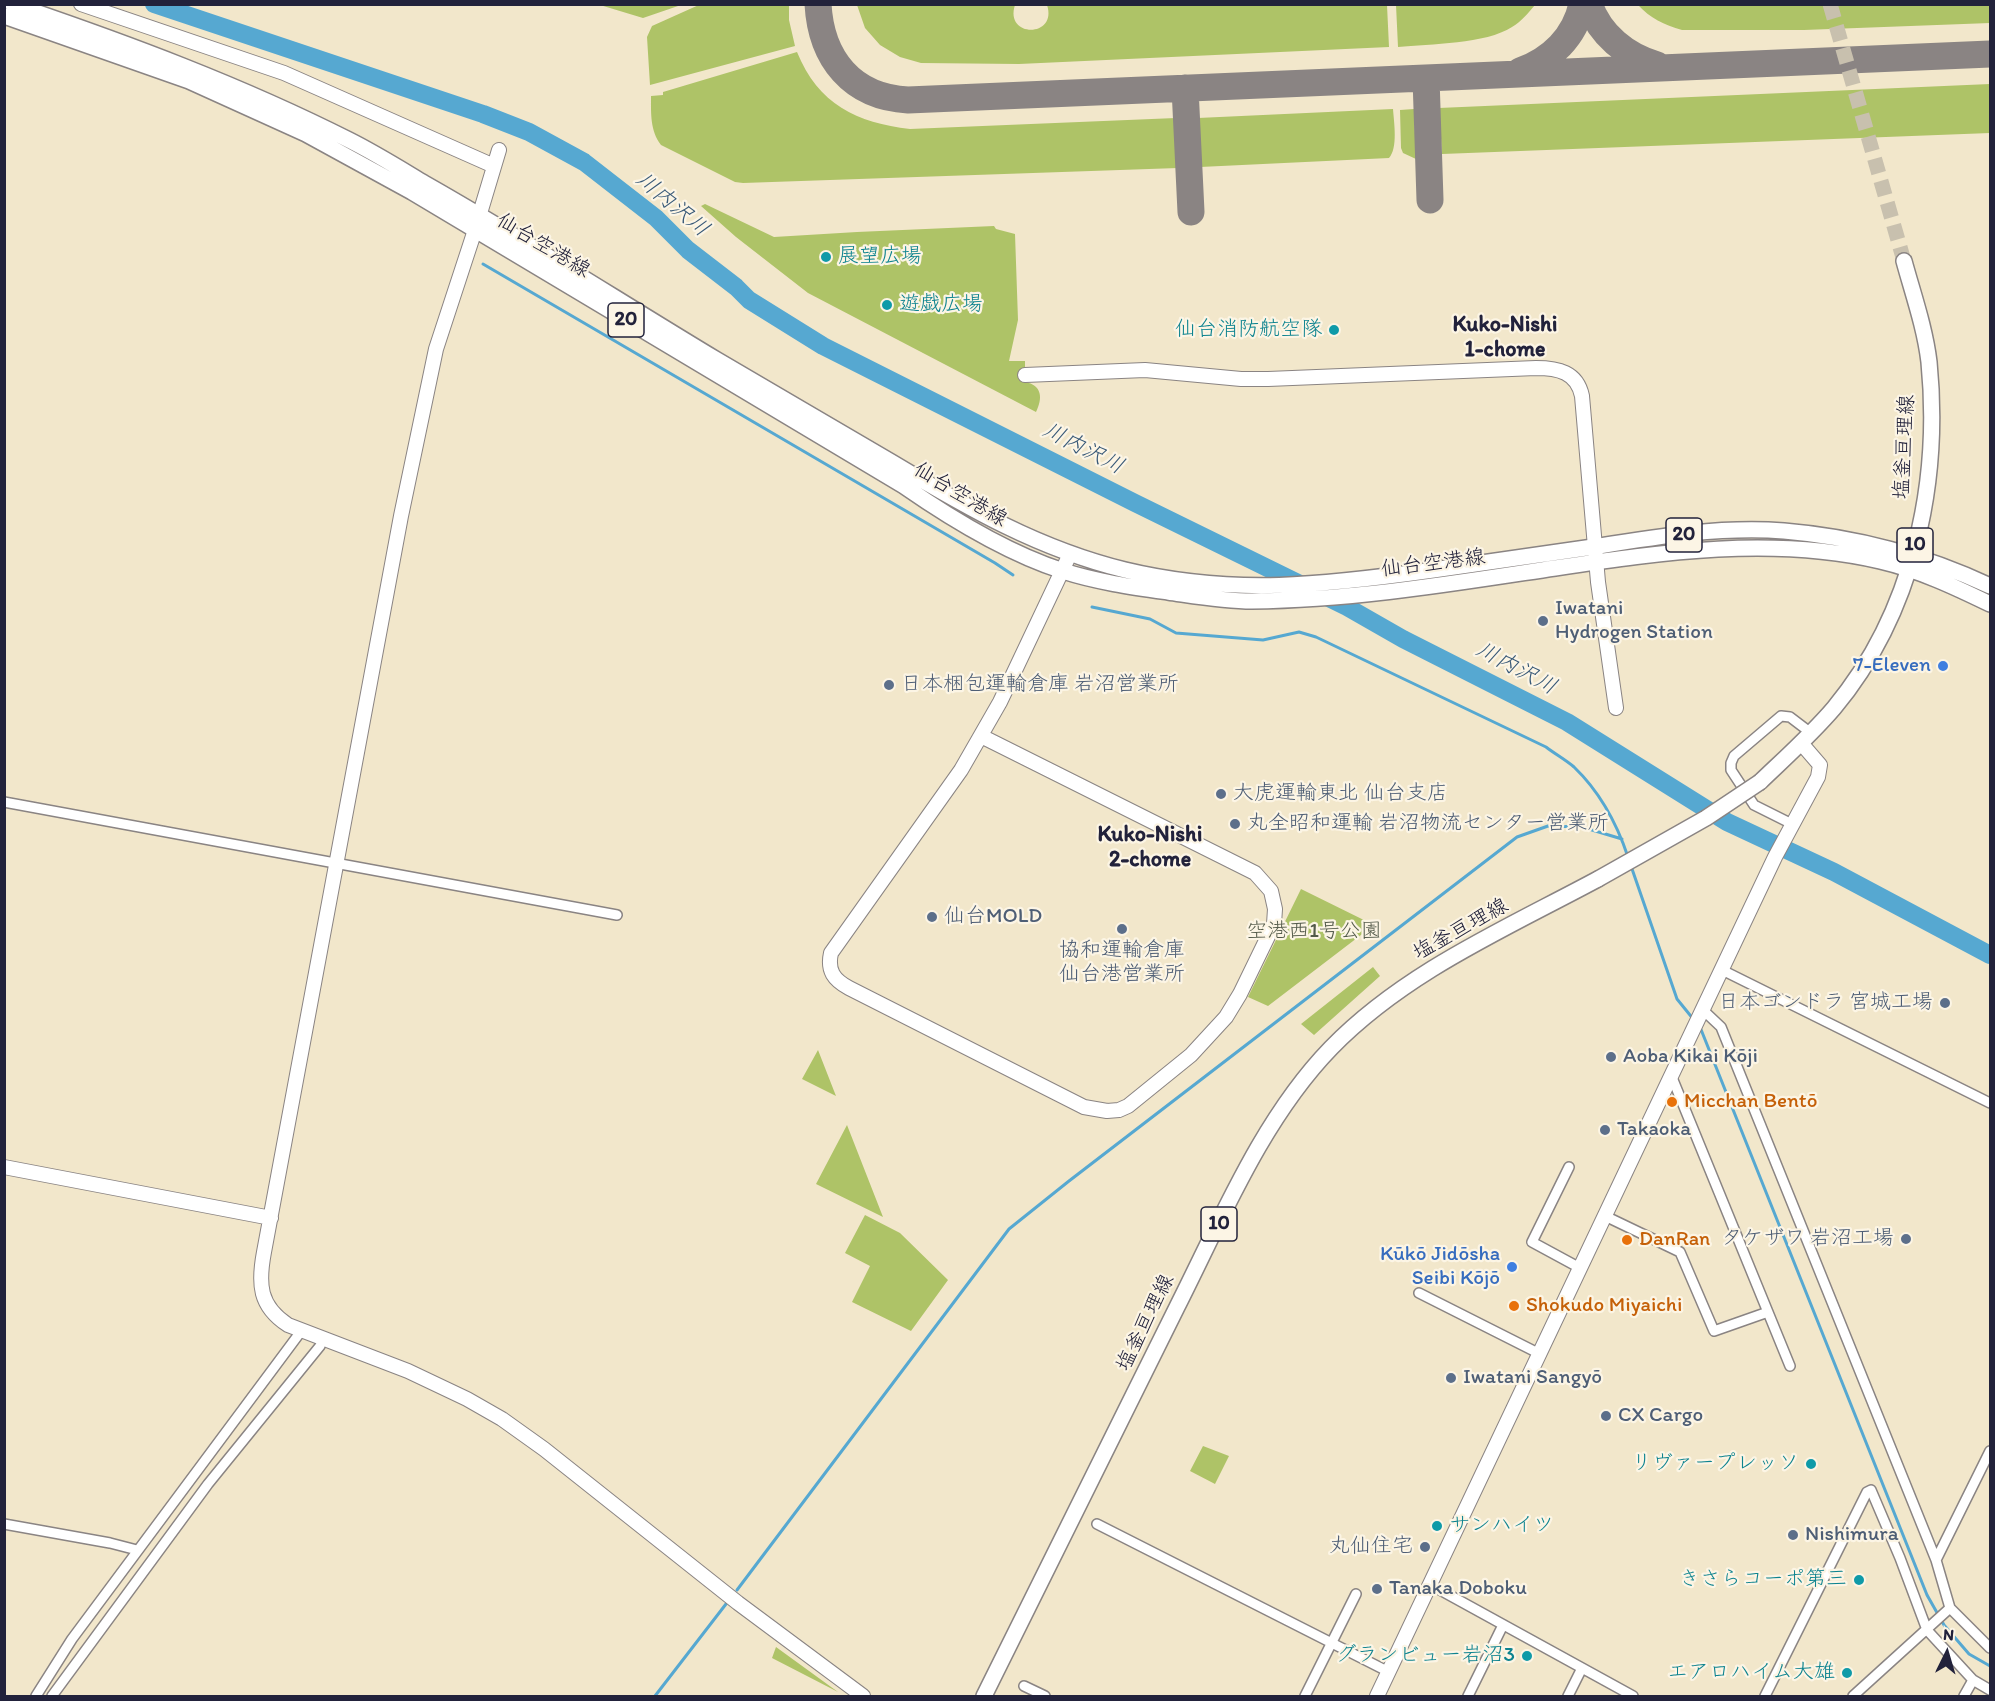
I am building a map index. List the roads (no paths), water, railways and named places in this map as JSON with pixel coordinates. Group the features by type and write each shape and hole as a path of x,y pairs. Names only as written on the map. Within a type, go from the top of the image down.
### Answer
{"main road":[{"name":"仙台空港線","path":"12,4 211,76 351,141 480,215 632,309 958,503 1040,543 1070,554 1127,571 1182,581 1290,587 1595,554"},
{"name":"仙台空港線","path":"4,16 189,81 306,134 475,230 887,476 945,514 995,542 1061,570 1108,583 1198,597 1250,601 1299,599 1392,591 1701,533 1744,530 1783,531 1864,543 1911,563 1947,584 1990,604"},
{"name":"塩釜亘理線","path":"984,1696 1240,1181 1291,1097 1331,1048 1372,1010 1404,986 1706,818 1760,782 1806,738 1834,707 1865,664 1903,589 1929,480 1931,402 1929,361 1904,261"},
{"name":"仙台空港線","path":"1911,563 1966,575 1990,586"}],"street":[{"path":"81,4 284,73 494,166"},
{"path":"499,150 436,349 401,516 260,1273 262,1293 276,1317 302,1330 408,1371 467,1399 502,1419 544,1449 738,1603 863,1696"},
{"path":"1025,375 1145,370 1241,379 1268,379 1536,368 1561,370 1576,380 1582,396 1595,554 1616,708"},
{"path":"981,736 1255,873 1271,891 1275,909 1274,924 1240,994 1226,1017 1191,1055 1138,1099 1119,1110 1107,1111 1084,1107 849,988 835,979 830,968 831,953 961,770 981,736 1000,702 1070,554"},
{"path":"1377,1696 1777,852 1821,770 1806,738 1790,717 1781,716 1734,756 1731,770 1754,805 1792,824"},
{"path":"4,802 617,915"},
{"path":"1722,970 1990,1103"},
{"path":"1703,1011 1721,1027 1936,1560 1950,1608 1990,1648"},
{"path":"1671,1075 1790,1366"},
{"path":"4,1167 271,1218"},
{"path":"1569,1167 1532,1242 1580,1268"},
{"path":"1605,1216 1680,1252 1714,1330 1768,1312"},
{"path":"1419,1293 1540,1354"},
{"path":"36,1696 72,1640 137,1550 192,1480 302,1330"},
{"path":"52,1696 208,1484 320,1346 323,1338"},
{"path":"1936,1560 1990,1451"},
{"path":"1765,1696 1867,1492 1871,1490 1929,1628 1973,1680 1990,1690"},
{"path":"4,1524 111,1543 137,1550"},
{"path":"1096,1524 1389,1672"},
{"path":"1431,1585 1633,1696"},
{"path":"1305,1696 1356,1594"},
{"path":"1853,1696 1950,1608"},
{"path":"1468,1696 1503,1625"},
{"path":"1568,1696 1582,1668"},
{"path":"1965,1696 1973,1680"},
{"path":"1024,1686 1045,1696"}],"waterway":[{"name":"川内沢川","path":"154,4 483,114 529,132 584,162 656,218 688,250 736,287 749,300 823,346 1347,607 1403,639 1567,722 1727,822 1834,872 1990,955"},
{"path":"483,264 1013,575"},
{"path":"1092,607 1150,619 1176,633 1263,640 1299,632 1316,637 1546,747 1568,762 1583,776 1599,797 1613,820 1628,857"},
{"path":"737,1590 1009,1229 1517,837 1548,826 1582,827 1622,839"},
{"path":"1631,866 1677,999 1694,1020"},
{"path":"1700,1027 1927,1595 1944,1625 1969,1654 1990,1666"},
{"path":"655,1696 726,1604"}],"tunnel":[{"path":"1830,4 1904,261"}],"place":[{"name":"展望広場","path":"826,257"},
{"name":"遊戯広場","path":"887,305"},
{"name":"仙台消防航空隊","path":"1334,330"},
{"name":"Iwatani Hydrogen Station","path":"1543,621"},
{"name":"7-Eleven","path":"1943,666"},
{"name":"日本梱包運輸倉庫 岩沼営業所","path":"889,685"},
{"name":"大虎運輸東北 仙台支店","path":"1221,794"},
{"name":"丸全昭和運輸 岩沼物流センター営業所","path":"1235,824"},
{"name":"仙台MOLD","path":"932,917"},
{"name":"協和運輸倉庫 仙台港営業所","path":"1122,929"},
{"name":"日本ゴンドラ 宮城工場","path":"1945,1003"},
{"name":"Aoba Kikai Kōji","path":"1611,1057"},
{"name":"Micchan Bentō","path":"1672,1102"},
{"name":"Takaoka","path":"1605,1130"},
{"name":"タケザワ 岩沼工場","path":"1906,1239"},
{"name":"DanRan","path":"1627,1240"},
{"name":"Kūkō Jidōsha Seibi Kōjō","path":"1512,1267"},
{"name":"Shokudo Miyaichi","path":"1514,1306"},
{"name":"Iwatani Sangyō","path":"1451,1378"},
{"name":"CX Cargo","path":"1606,1416"},
{"name":"リヴァープレッソ","path":"1811,1464"},
{"name":"サンハイツ","path":"1437,1526"},
{"name":"Nishimura","path":"1793,1535"},
{"name":"丸仙住宅","path":"1425,1547"},
{"name":"きさらコーポ第三","path":"1859,1580"},
{"name":"Tanaka Doboku","path":"1377,1589"},
{"name":"グランビュー岩沼3","path":"1527,1656"},
{"name":"エアロハイム大雄","path":"1847,1673"}],"district":[{"name":"Kuko-Nishi 1-chome","path":"1505,338"},
{"name":"Kuko-Nishi 2-chome","path":"1150,848"}],"park label":[{"name":"空港西1号公園","path":"1314,932"}]}
